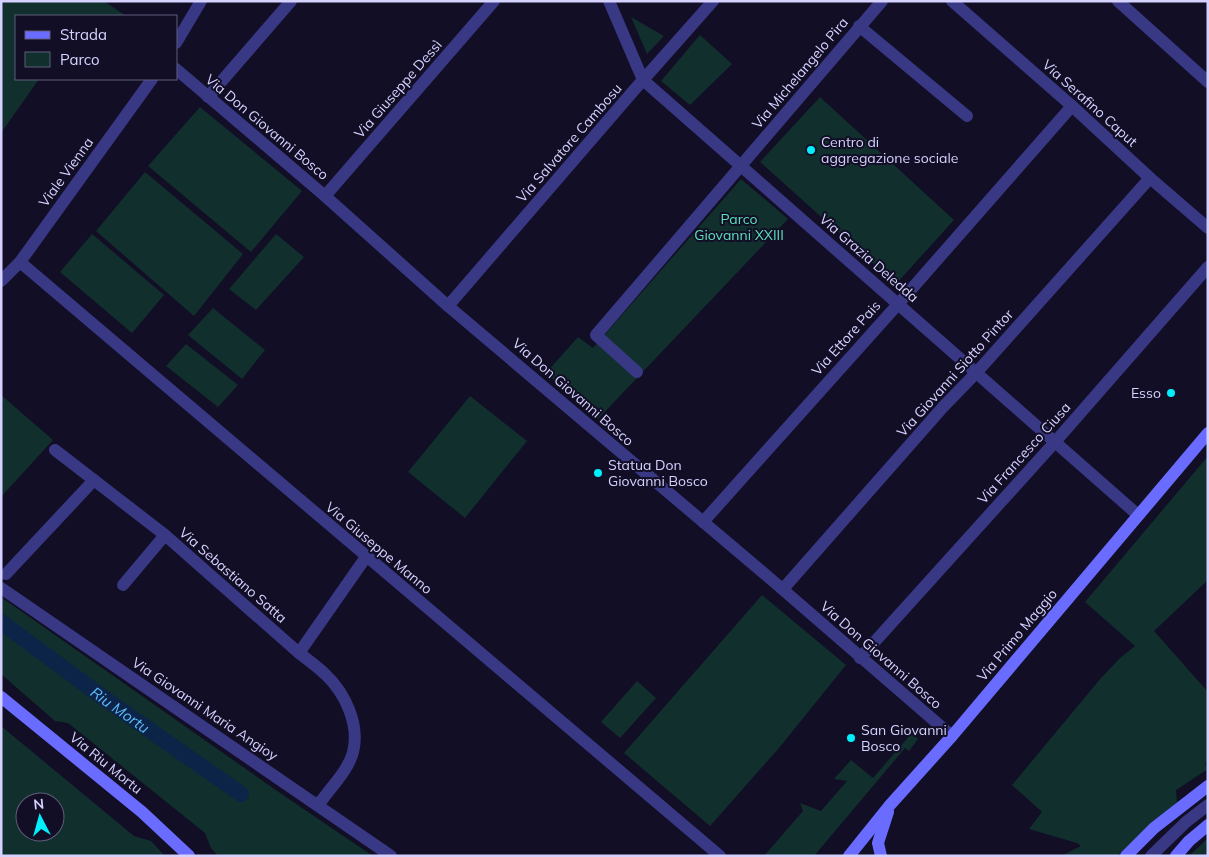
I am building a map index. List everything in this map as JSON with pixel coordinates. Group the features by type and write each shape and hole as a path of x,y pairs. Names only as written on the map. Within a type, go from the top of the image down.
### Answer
{"main road":[{"name":"Via Primo Maggio","path":"849,856 890,804 952,736 1208,433"},
{"name":"Via Riu Mortu","path":"1,697 142,812 189,856"},
{"path":"1126,856 1154,828 1208,786"},
{"path":"881,856 878,843 890,804"},
{"path":"1176,856 1208,825"}],"street":[{"path":"178,40 201,1"},
{"path":"208,97 292,1"},
{"name":"Via Giuseppe Dessì","path":"325,196 494,1"},
{"name":"Via Grazia Deledda","path":"609,1 643,80 1138,515"},
{"name":"Via Salvatore Cambosu","path":"448,306 713,1"},
{"name":"Via Michelangelo Pira","path":"637,372 596,335 882,1"},
{"name":"Via Serafino Caput","path":"952,1 1208,228"},
{"path":"1118,1 1208,82"},
{"path":"859,26 967,116"},
{"name":"Via Don Giovanni Bosco","path":"178,71 325,196 448,306 783,589 860,658 952,736"},
{"name":"Viale Vienna","path":"1,281 20,262 151,80"},
{"name":"Via Ettore Pais","path":"703,522 1072,106"},
{"name":"Via Giovanni Siotto Pintor","path":"783,589 943,407 977,372 1150,178"},
{"name":"Via Giuseppe Manno","path":"20,262 720,856"},
{"name":"Via Francesco Ciusa","path":"860,658 1055,442 1208,267"},
{"name":"Via Sebastiano Satta","path":"55,450 164,535 299,653 326,674 338,687 353,720 354,751 350,762 317,804"},
{"path":"6,574 94,480"},
{"path":"123,585 164,535"},
{"path":"299,653 366,557"},
{"name":"Via Giovanni Maria Angioy","path":"1,588 391,856"},
{"path":"1151,856 1186,822 1208,805"}],"green space":[{"path":"1,1 104,1 125,15 15,15 15,80 38,80 1,133"},
{"path":"631,17 664,36 647,54"},
{"path":"700,35 732,64 690,105 661,81"},
{"path":"820,97 954,220 896,284 760,162"},
{"path":"200,107 302,191 251,252 148,166"},
{"path":"145,172 243,254 194,316 96,231"},
{"name":"Parco Giovanni XXIII","path":"741,179 788,219 598,419 546,373 578,337 593,348"},
{"path":"92,234 164,295 132,333 60,272"},
{"path":"276,234 304,257 256,310 229,289"},
{"path":"213,308 265,350 242,379 188,335"},
{"path":"186,344 238,385 218,407 166,366"},
{"path":"1,395 53,440 1,497"},
{"path":"470,396 527,441 465,518 408,472"},
{"path":"1208,456 1208,580 1154,631 1208,692 1208,761 1205,763 1208,769 1176,790 1177,803 1117,856 1061,856 1081,846 1077,843 1029,829 1042,812 1012,785 1101,678 1120,658 1135,646 1085,602"},
{"path":"762,595 846,665 779,748 710,826 624,753"},
{"path":"1,597 373,856 218,856 211,848 205,833 68,723 55,721 1,674"},
{"path":"637,681 656,698 620,738 601,722"},
{"path":"1,726 134,836 151,841 165,856 1,856"},
{"path":"911,734 918,739 909,751 905,748 814,856 764,856 803,811 800,803 821,811 847,781 834,779 851,760 873,778"},
{"path":"1208,838 1208,856 1189,856"}],"waterway":[{"name":"Riu Mortu","path":"1,622 108,701 241,794"}],"place":[{"name":"Centro di aggregazione sociale","path":"811,150"},
{"name":"Esso","path":"1171,393"},
{"name":"Statua Don Giovanni Bosco","path":"598,473"},
{"name":"San Giovanni Bosco","path":"851,738"}]}
